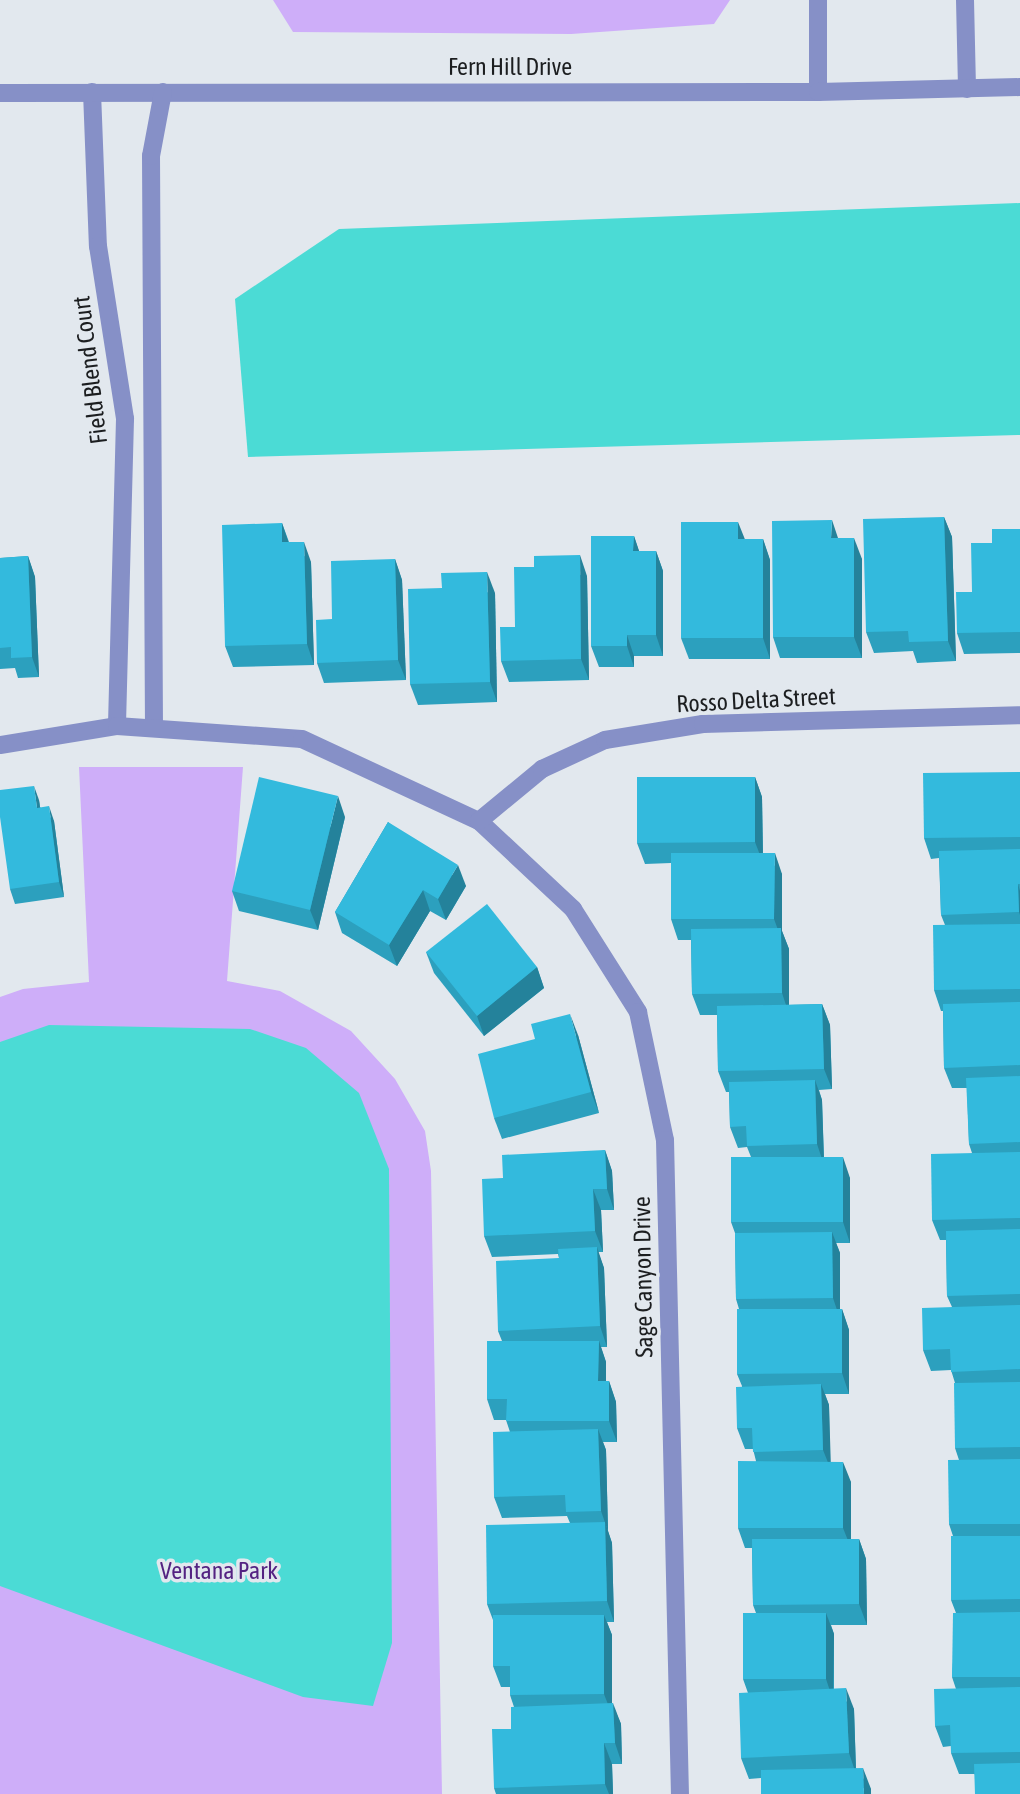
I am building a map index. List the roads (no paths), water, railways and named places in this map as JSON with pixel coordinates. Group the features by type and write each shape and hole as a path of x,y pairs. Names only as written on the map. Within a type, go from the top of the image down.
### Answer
{"street":[{"path":"818,0 818,92"},
{"path":"965,0 967,89"},
{"name":"Fern Hill Drive","path":"0,93 818,92 1020,87"},
{"name":"Field Blend Court","path":"92,92 98,246 125,419 117,726"},
{"path":"154,728 151,156 163,92"},
{"name":"Rosso Delta Street","path":"479,821 542,769 605,740 703,723 1020,715"},
{"path":"0,745 117,726"},
{"name":"Sage Canyon Drive","path":"117,726 302,739 479,821 573,909 638,1012 664,1140 680,1794"}],"water":[{"path":"1020,203 1020,435 248,457 235,299 339,229"},
{"name":"Ventana Park","path":"49,1025 250,1029 306,1048 359,1093 389,1169 392,1643 373,1706 303,1697 0,1586 0,1042"}]}
